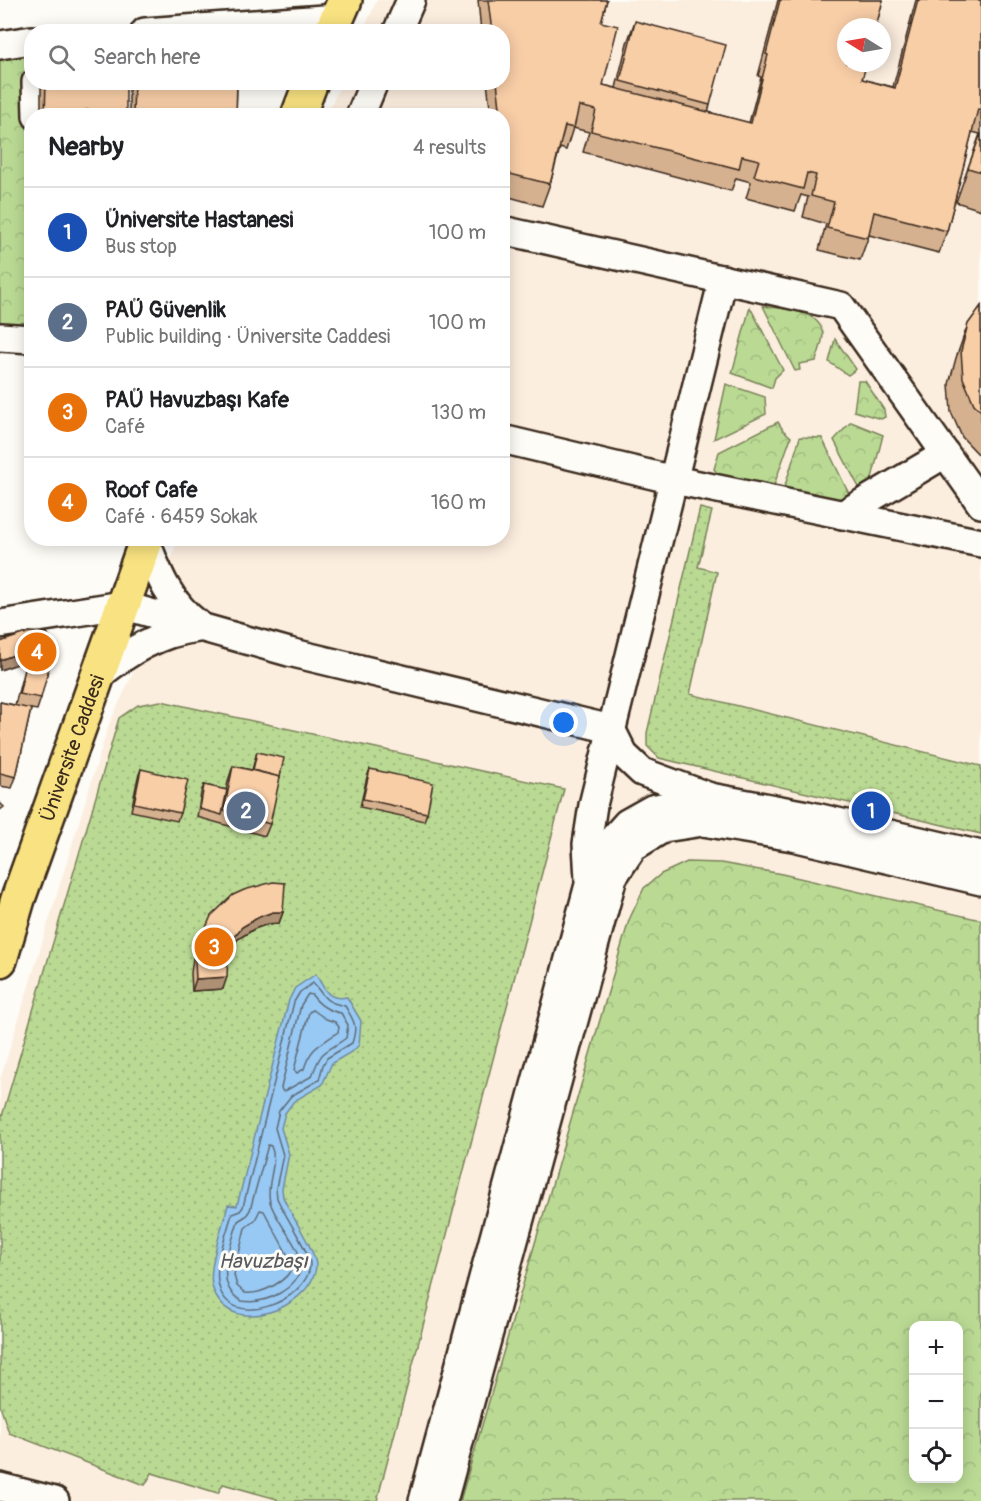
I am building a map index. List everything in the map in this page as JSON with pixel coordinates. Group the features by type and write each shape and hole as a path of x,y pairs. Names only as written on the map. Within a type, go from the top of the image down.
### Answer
{"main road":[{"path":"301,108 308,90"},
{"name":"Üniversite Caddesi","path":"0,960 9,903 98,676 145,546"}],"street":[{"path":"400,24 411,0"},
{"path":"248,24 338,17"},
{"path":"0,45 24,41"},
{"path":"36,90 37,108"},
{"path":"363,108 371,90"},
{"path":"510,232 841,306 981,504"},
{"path":"589,882 587,844 593,805 723,279"},
{"path":"0,335 24,338"},
{"path":"510,441 674,480 981,543"},
{"path":"842,515 945,454"},
{"path":"149,546 171,597 185,614 202,628"},
{"path":"0,624 122,606 289,652 611,729 624,755 642,772 710,797 807,814 981,855"},
{"path":"98,676 124,656 161,636 202,628"},
{"path":"423,1501 590,881 610,842 627,823 652,809 710,797"},
{"path":"443,1501 613,877 633,847 664,828 703,822 793,837 981,881"},
{"path":"0,1487 55,1501"}],"shaded area":[{"path":"377,0 981,0 981,1501 0,1501 0,1080 109,724 133,673 176,546 510,546 510,108 330,108 338,90 510,90 510,24 366,24"}],"green space":[{"path":"24,41 24,90 31,90 31,108 24,108 24,338 0,334 0,45"},
{"path":"763,306 799,312 815,320 823,334 816,361 799,364 800,370 795,371"},
{"path":"750,307 783,370 775,378 772,388 732,373"},
{"path":"835,339 856,369 848,375 829,362"},
{"path":"858,381 865,381 884,410 885,417 881,419 854,411"},
{"path":"726,384 765,397 766,414 714,439"},
{"path":"778,422 791,437 773,488 722,479 714,469 719,452"},
{"path":"851,422 883,435 870,486 863,495 834,440"},
{"path":"800,437 822,438 851,498 842,501 784,489"},
{"path":"700,508 712,511 698,567 717,572 690,694 981,766 981,834 659,758 647,746 647,733"},
{"path":"161,701 564,789 377,1501 277,1501 277,1499 223,1484 218,1493 152,1473 145,1485 9,1433 0,1406 0,1123 119,718 138,705"},
{"path":"687,862 721,863 782,874 981,920 981,1501 460,1501 629,920 644,888 661,874"}],"water":[{"name":"Havuzbaşı","path":"316,974 327,993 335,997 347,997 361,1021 359,1045 332,1063 322,1085 294,1101 285,1113 281,1128 289,1154 282,1189 283,1197 308,1243 316,1267 311,1282 300,1295 285,1306 267,1313 250,1315 233,1312 220,1302 212,1285 212,1268 217,1245 228,1205 237,1206 289,1000 295,988"}],"building":[{"path":"488,0 607,0 601,22 618,26 603,85 751,123 780,0 883,0 878,18 837,18 837,72 864,72 862,79 895,88 918,0 981,0 981,110 978,109 947,231 874,212 868,238 827,228 834,202 811,196 816,175 807,173 803,189 754,176 759,160 742,156 739,169 591,131 596,110 579,106 574,128 565,126 550,184 510,174 510,108 500,108 498,90 510,90 510,24 491,24"},
{"path":"635,21 726,45 710,105 620,81"},
{"path":"46,90 126,90 126,108 45,108"},
{"path":"134,90 237,90 236,108 133,108"},
{"path":"981,133 981,172 968,168"},
{"path":"981,306 981,411 974,404 963,378 961,351 968,324"},
{"path":"30,632 47,633 55,645 41,698 19,694 30,649 0,660 0,642"},
{"path":"0,702 31,709 16,777 0,773"},
{"path":"257,752 284,758 280,777 253,770"},
{"path":"233,766 280,777 270,824 224,811"},
{"path":"141,769 188,780 180,813 134,803"},
{"path":"370,769 433,783 427,813 363,799"},
{"path":"204,785 227,790 222,815 200,809"},
{"path":"273,882 285,883 283,912 273,912 259,917 242,927 232,939 228,953 227,977 196,979 195,961 198,946 211,916 233,895"}],"place":[{"name":"Roof Cafe","path":"37,652"},
{"name":"PAÜ Güvenlik","path":"246,811"},
{"name":"Üniversite Hastanesi","path":"871,811"},
{"name":"PAÜ Havuzbaşı Kafe","path":"214,947"}]}
